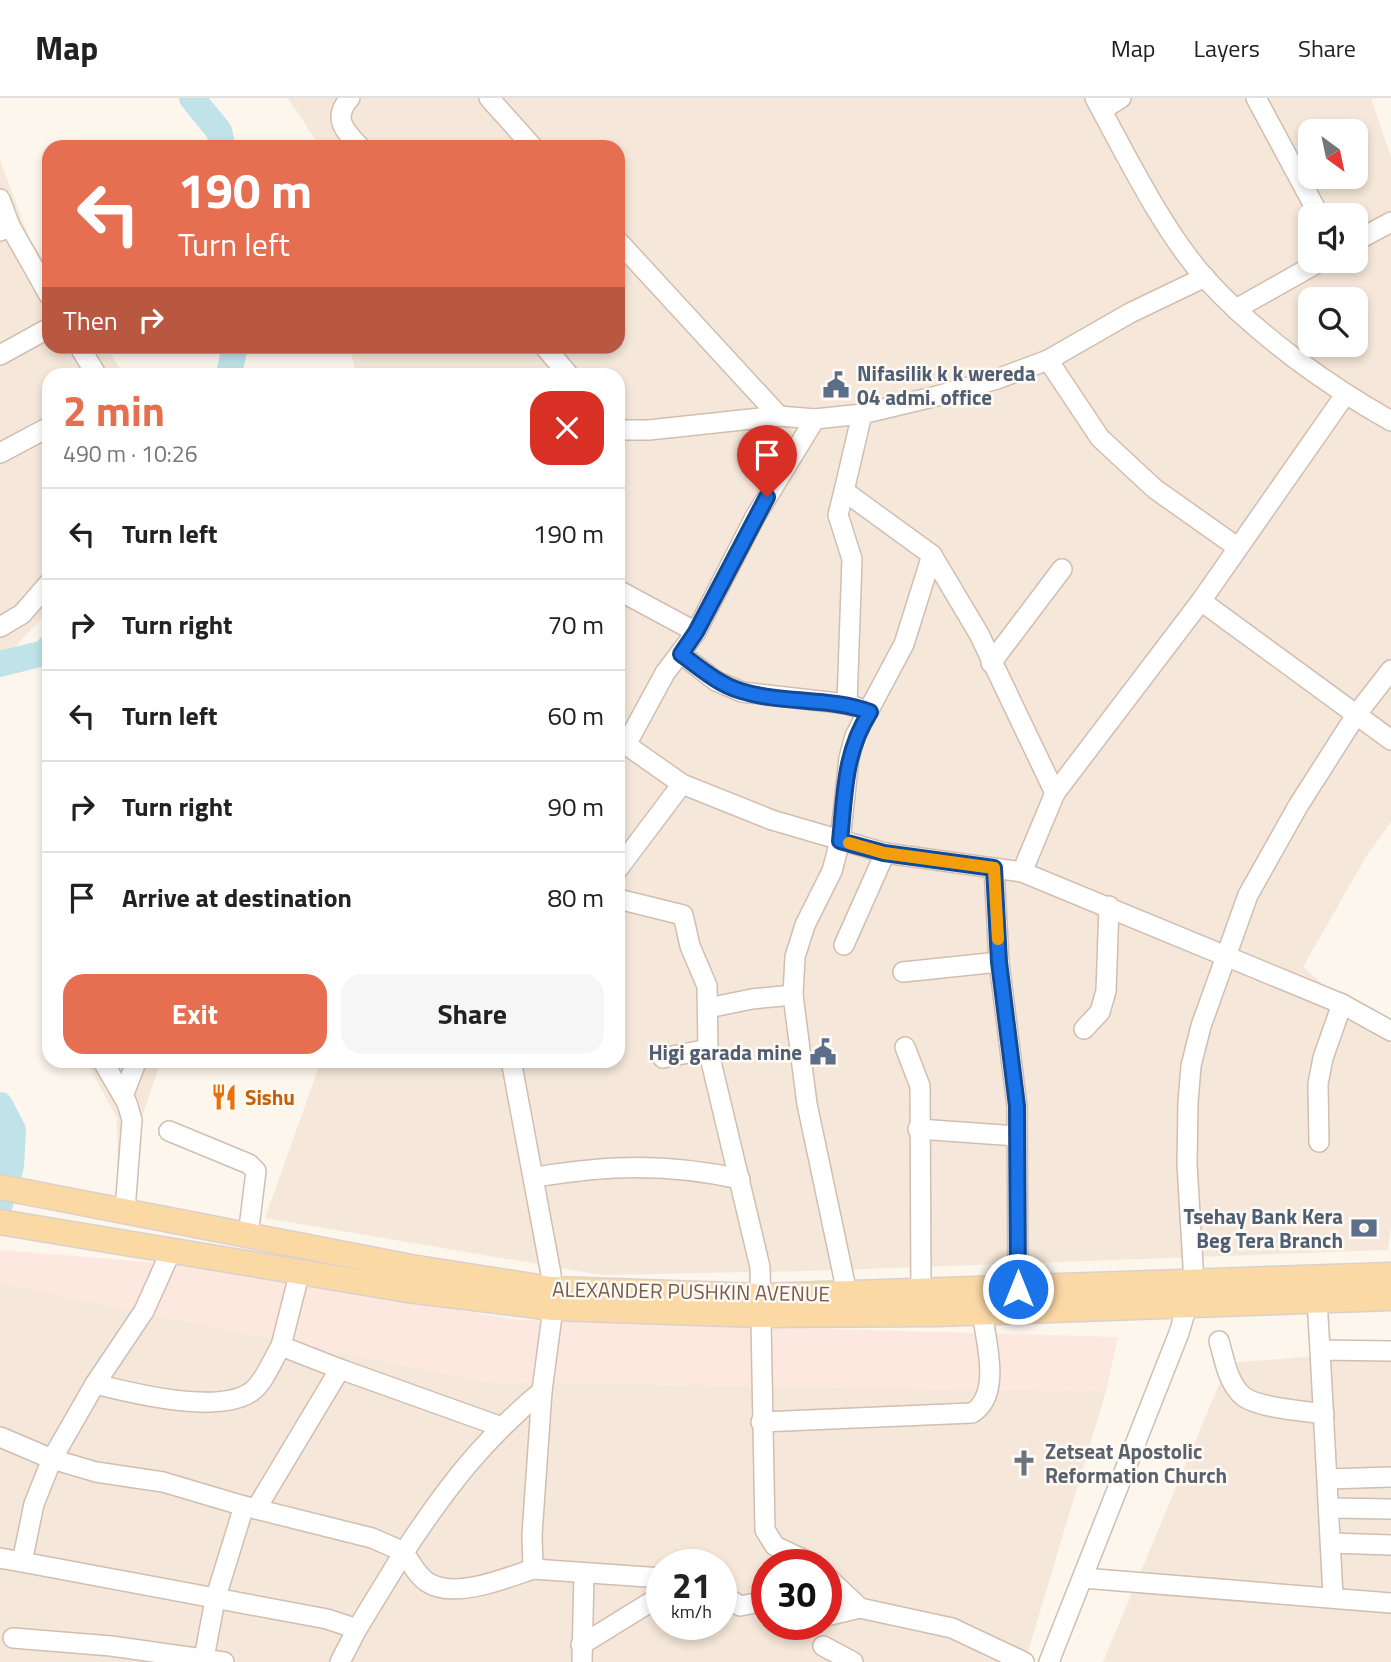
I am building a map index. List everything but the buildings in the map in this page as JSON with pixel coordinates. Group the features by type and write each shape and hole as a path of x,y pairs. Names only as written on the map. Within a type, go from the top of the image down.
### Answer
{"main road":[{"name":"ALEXANDER PUSHKIN AVENUE","path":"0,1187 411,1267 552,1298"},
{"name":"ALEXANDER PUSHKIN AVENUE","path":"0,1222 408,1290 552,1298 761,1305 932,1299 1018,1289 1190,1292 1317,1300 1391,1298"},
{"name":"ALEXANDER PUSHKIN AVENUE","path":"761,1305 847,1293 932,1299 982,1312 1391,1275"}],"street":[{"path":"349,98 340,108 339,117 342,128 353,140"},
{"path":"489,98 527,140"},
{"path":"1121,98 1099,104 1147,194 1205,277 1236,309 1345,395 1391,421"},
{"path":"1256,98 1313,203"},
{"path":"0,199 5,229 42,284"},
{"path":"1368,234 1391,222"},
{"path":"625,249 779,416"},
{"path":"1236,309 1300,273"},
{"path":"625,430 649,430 779,416 815,419 862,414 997,379 1048,360 1130,313 1205,277"},
{"path":"0,355 42,332"},
{"path":"551,354 563,368"},
{"path":"1048,360 1100,438 1154,489 1237,547"},
{"path":"1022,872 1055,793 1201,601 1345,395"},
{"path":"847,704 852,559 838,515 862,414"},
{"path":"625,737 665,673 696,632 755,517 815,419"},
{"path":"0,453 42,431"},
{"path":"844,491 932,555 963,606 1055,793"},
{"path":"847,1293 807,1104 793,995 799,946 805,925 826,887 840,841 849,758 855,736 904,644 932,555"},
{"path":"991,663 1062,569"},
{"path":"0,627 22,614 42,591"},
{"path":"625,594 696,632"},
{"path":"1201,601 1391,740"},
{"path":"681,654 716,681 742,692 847,704 870,712"},
{"path":"1049,1662 1179,1333 1190,1292 1187,1164 1190,1078 1200,1026 1224,954 1248,895 1298,806 1356,715 1391,670"},
{"path":"625,744 682,784 772,820 884,853 1022,872 1342,1004 1391,1031"},
{"path":"625,860 682,784"},
{"path":"844,945 884,853"},
{"path":"994,868 999,962 1017,1106 1018,1289"},
{"path":"625,901 683,915 690,946 704,973 708,1008 708,1049 760,1267 765,1530 775,1546 781,1549"},
{"path":"1084,1029 1100,1012 1106,991 1109,906"},
{"path":"903,972 999,962"},
{"path":"708,1008 752,999 793,995"},
{"path":"1319,1142 1318,1084 1323,1058 1342,1004"},
{"path":"905,1047 920,1086 918,1129 932,1299"},
{"path":"663,1058 708,1049"},
{"path":"106,1068 132,1120 125,1210"},
{"path":"122,1096 134,1068"},
{"path":"514,1068 536,1177 551,1274 552,1298 542,1391 532,1535 533,1569"},
{"path":"918,1129 1017,1136"},
{"path":"169,1131 249,1164 256,1171 248,1236"},
{"path":"536,1177 584,1169 667,1166 740,1179"},
{"path":"22,1562 34,1504 52,1459 95,1384 144,1311 171,1251"},
{"path":"95,1384 194,1402 239,1397 258,1385 281,1346 300,1271"},
{"path":"1317,1300 1333,1596"},
{"path":"761,1422 972,1413 984,1406 988,1397 989,1365 982,1312"},
{"path":"1219,1341 1230,1375 1243,1396 1256,1402 1324,1414"},
{"path":"281,1346 499,1426"},
{"path":"1320,1350 1391,1351"},
{"path":"204,1658 215,1600 250,1508 340,1369"},
{"path":"340,1662 404,1552 445,1490 499,1426 542,1391"},
{"path":"0,1437 52,1459 96,1472 163,1482 250,1508 372,1538 404,1552 421,1577 430,1584 460,1588 486,1586 533,1569 646,1577"},
{"path":"1328,1479 1391,1477"},
{"path":"1329,1508 1391,1509"},
{"path":"1332,1543 1391,1545"},
{"path":"0,1558 327,1619 357,1629"},
{"path":"582,1654 584,1574"},
{"path":"1083,1578 1333,1596 1391,1603"},
{"path":"842,1591 860,1608"},
{"path":"582,1654 646,1607"},
{"path":"842,1612 860,1608 952,1629 1024,1662"},
{"path":"13,1638 111,1646 224,1662"},
{"path":"823,1646 853,1662"}],"shaded area":[{"path":"288,98 1371,98 1391,157 1391,822 1367,855 1303,967 1391,1044 1391,1227 1388,1250 808,1271 602,1275 265,1218 319,1068 625,1068 625,368 355,368 352,354 625,354 625,140 315,140"},
{"path":"0,160 30,240 42,256 42,354 111,354 120,368 42,368 42,618 15,647 0,652"},
{"path":"90,1068 159,1068 118,1187 117,1118"},
{"path":"0,1250 185,1265 519,1320 1118,1337 1106,1391 487,1382 0,1283"},
{"path":"0,1283 487,1382 1106,1391 1025,1662 0,1662"},
{"path":"1391,1350 1391,1662 1103,1662 1228,1363"}],"waterway":[{"path":"192,98 219,131 221,140"},
{"path":"230,368 233,354"},
{"path":"0,664 42,654"},
{"path":"0,1105 13,1130 11,1166 0,1204"}],"slow traffic":[{"path":"849,843 884,853 994,868 998,939"}],"place":[{"name":"Nifasilik k k wereda 04 admi. office","path":"836,385"},
{"name":"Higi garada mine","path":"823,1052"},
{"name":"Sishu","path":"224,1097"},
{"name":"Tsehay Bank Kera Beg Tera Branch","path":"1364,1228"},
{"name":"Zetseat Apostolic Reformation Church","path":"1024,1463"}],"route":[{"path":"767,497 696,632 681,654 716,681 742,692 847,704 870,712 855,736 849,758 840,841 884,853 994,868 999,962 1017,1106 1018,1289"}]}
